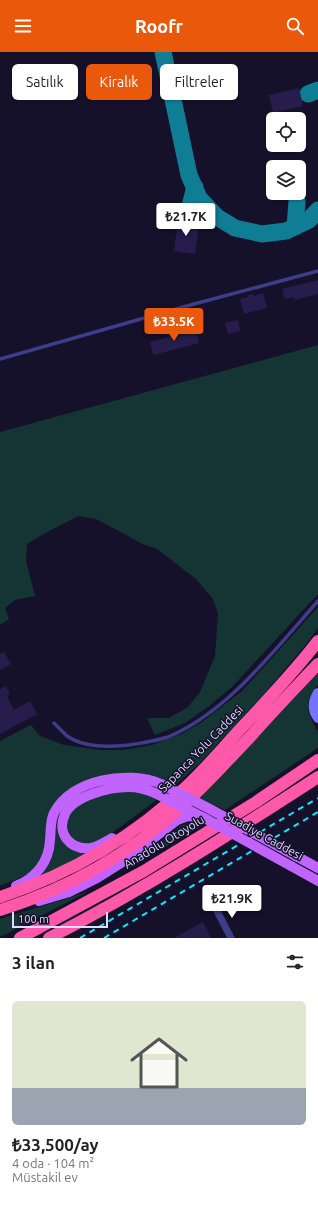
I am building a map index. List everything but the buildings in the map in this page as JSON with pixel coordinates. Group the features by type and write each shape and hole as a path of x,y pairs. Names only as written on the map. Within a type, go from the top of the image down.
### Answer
{"highway":[{"name":"Sapanca Yolu Caddesi","path":"0,897 55,876 89,859 146,821 183,790 206,767 296,668 318,641"},
{"path":"0,911 40,896 82,877 122,853 156,828 202,788 318,664"},
{"name":"Anadolu Otoyolu","path":"20,938 144,871 256,802 318,760"},
{"path":"49,938 149,884 318,777"}],"main road":[{"path":"0,893 31,879 37,872 48,852 53,815 62,802 74,792 96,782 120,777 140,778 158,788"},
{"path":"146,821 96,847 91,848 74,845 69,842 62,832 65,814 73,804 82,798 106,790 127,787 144,789 158,788"},
{"name":"Suadiye Caddesi","path":"158,788 208,820 318,881"},
{"name":"Suadiye Caddesi","path":"158,788 208,808 318,868"},
{"path":"0,911 32,904 84,886 124,861 173,822 181,818 192,816 208,820"}],"street":[{"path":"318,693 314,700 314,714 318,718"},
{"path":"216,909 231,938"}],"lane":[{"path":"0,359 175,309 318,271"},
{"path":"54,723 67,736 93,746 121,746 143,743 167,737 191,725 218,706 266,660 318,601"}],"green space":[{"path":"318,345 318,594 233,686 208,707 185,723 155,735 147,718 169,718 188,707 200,692 215,656 218,614 213,599 196,579 157,549 140,543 96,519 78,516 27,544 26,561 35,596 15,600 5,608 9,619 0,625 0,432"},
{"path":"318,607 318,628 307,643 264,694 198,765 175,785 145,774 71,788 54,804 49,814 45,846 41,858 36,866 29,874 0,886 0,741 31,725 40,736 64,745 101,750 123,750 152,745 181,734 202,722 242,691"},
{"path":"318,673 318,685 311,695 308,703 308,710 318,732 318,748 225,810 199,798"},
{"path":"124,791 146,794 158,799 103,839 95,843 88,845 73,838 67,823 68,818 75,808 86,801 99,796"},
{"path":"57,820 58,834 64,843 74,850 87,854 42,875 52,857"},
{"path":"192,822 203,825 122,872 150,852 182,825"},
{"path":"87,892 10,932 0,937 0,919"}],"taxiway":[{"path":"163,52 189,175 199,198 217,217 235,228 262,234 286,231 309,220 318,210"},
{"path":"308,94 318,90"},
{"path":"186,221 195,187"},
{"path":"295,227 297,201"}],"railway":[{"path":"80,938 318,798"},
{"path":"104,938 318,812"}]}
